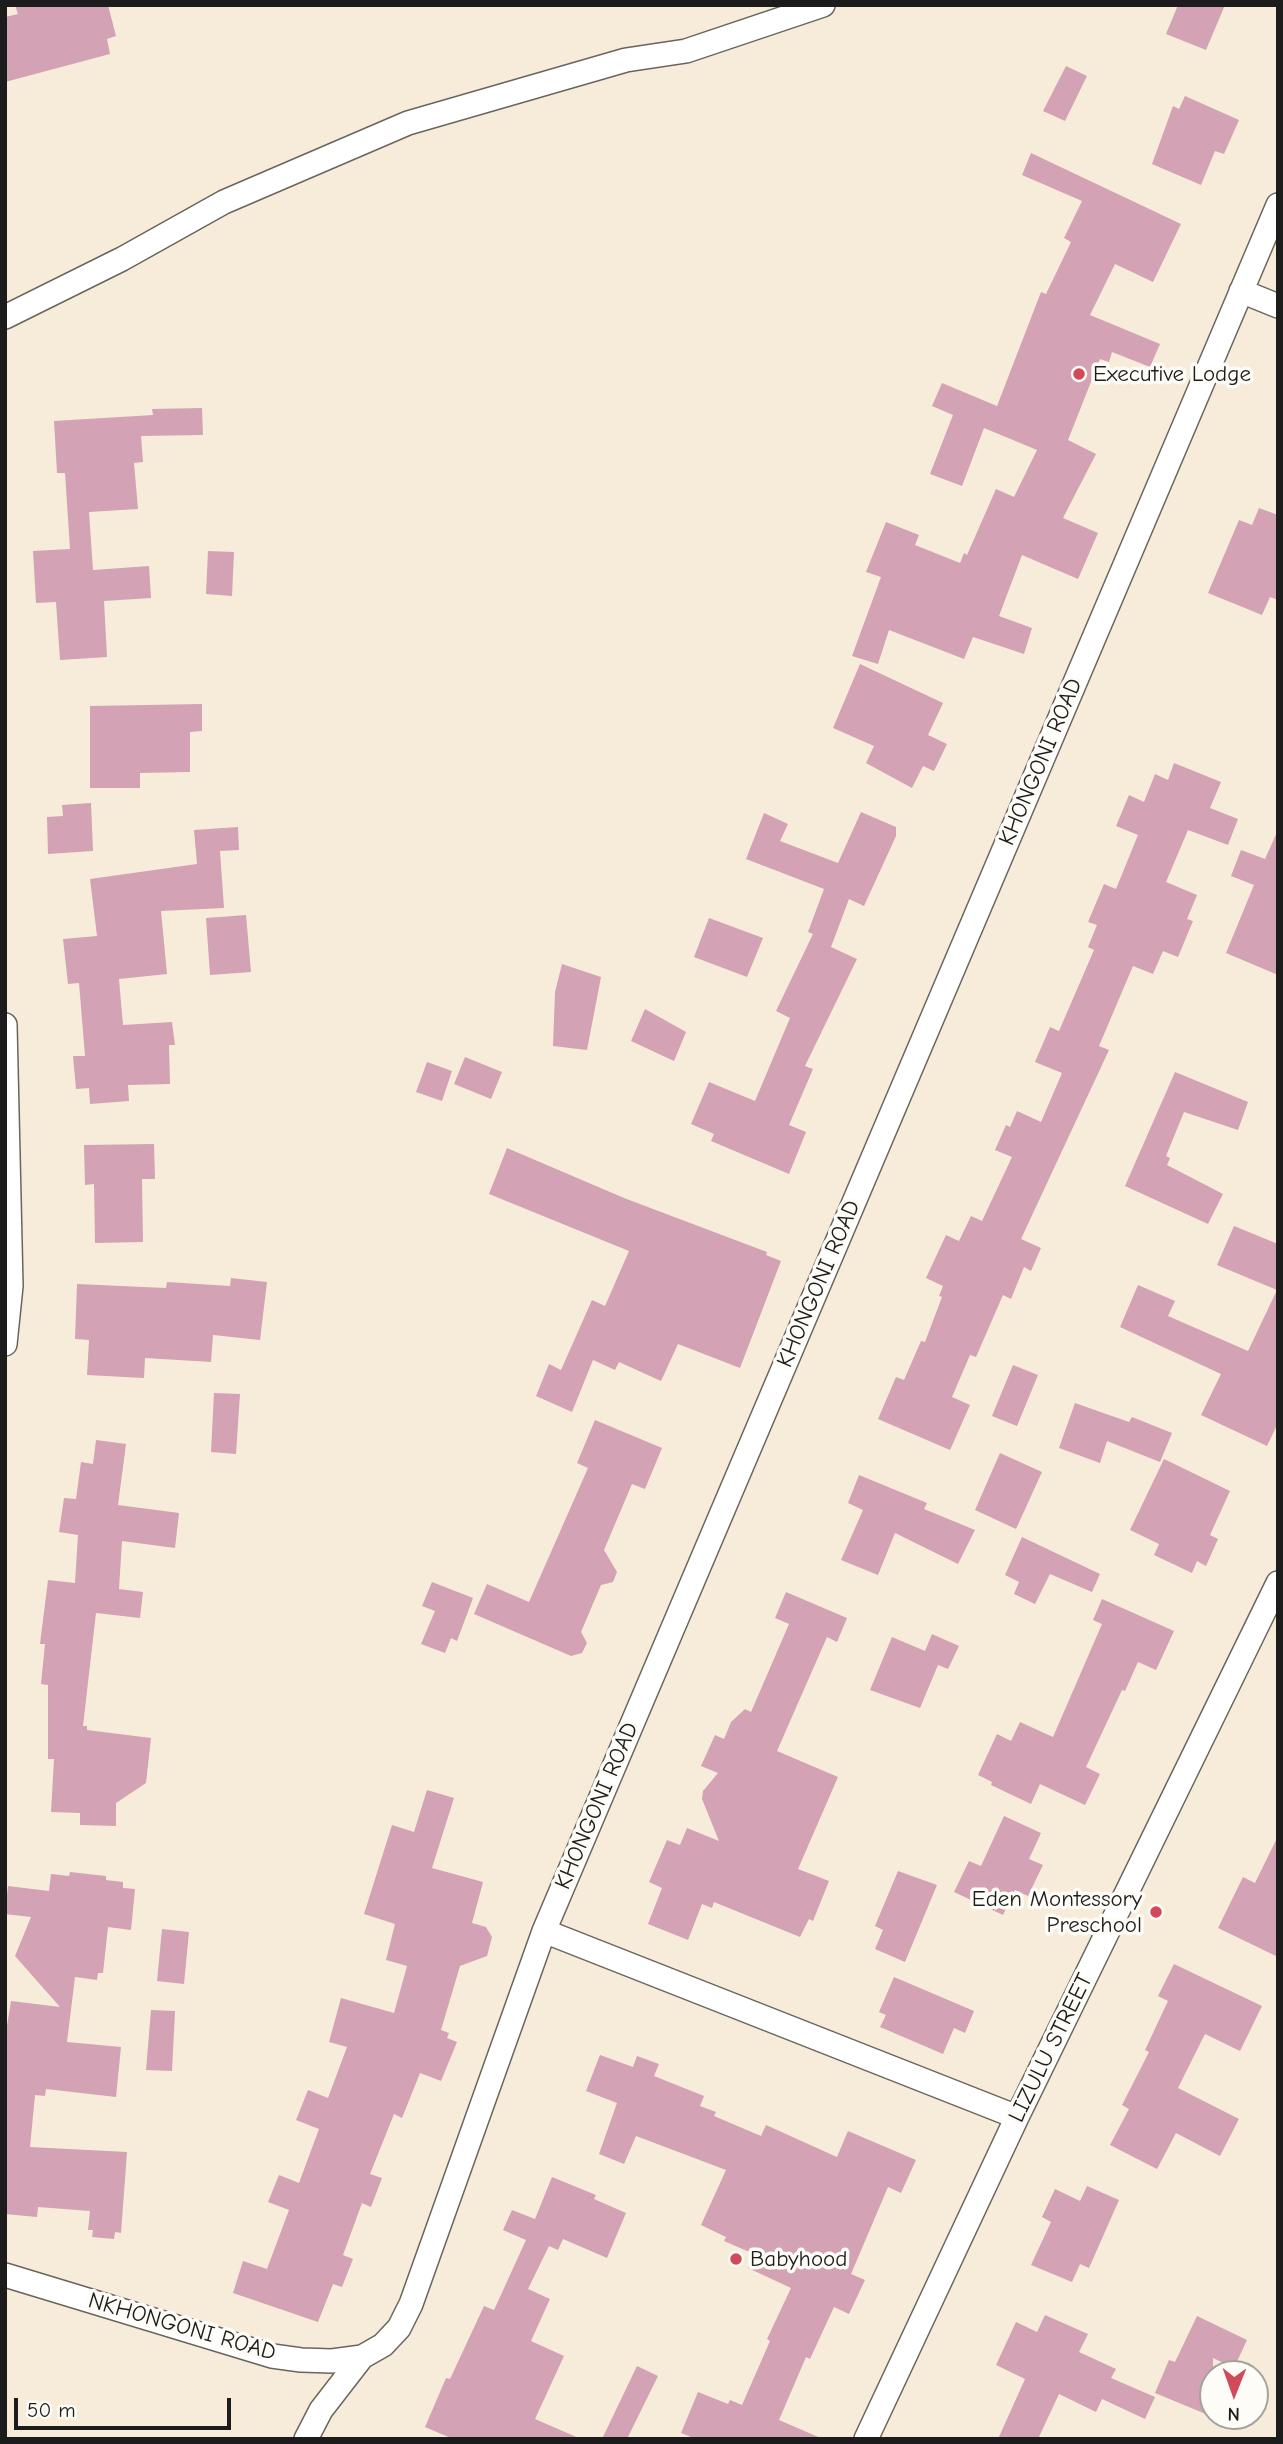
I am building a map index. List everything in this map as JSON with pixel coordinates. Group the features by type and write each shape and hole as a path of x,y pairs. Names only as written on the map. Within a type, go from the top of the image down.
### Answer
{"street":[{"path":"5,317 122,259 224,202 408,123 626,60 686,51 823,5"},
{"name":"KHONGONI ROAD","path":"362,2357 391,2337 411,2304 544,1931 1278,205"},
{"path":"1241,291 1278,306"},
{"path":"5,1025 11,1286 5,1344"},
{"name":"LIZULU STREET","path":"866,2439 1017,2117 1278,1583"},
{"path":"544,1931 1017,2117"},
{"name":"NKHONGONI ROAD","path":"5,2275 272,2356 332,2361 362,2357"},
{"path":"306,2439 321,2410 362,2357"}],"building":[{"path":"15,5 108,5 116,36 107,39 110,54 5,82 5,17 18,14"},
{"path":"1178,5 1225,5 1206,50 1166,34"},
{"path":"1066,66 1087,76 1065,121 1043,111"},
{"path":"1185,96 1239,120 1224,154 1215,151 1201,185 1152,164 1173,106 1179,109"},
{"path":"1031,153 1181,224 1153,282 1115,264 1090,315 1160,344 1150,367 1112,352 1109,362 1100,359 1068,440 1096,454 1063,518 1098,533 1078,579 1022,555 999,616 1032,628 1024,654 973,637 964,659 889,630 878,664 852,656 881,577 866,572 886,522 919,535 915,545 960,563 964,553 967,555 996,489 1014,497 1037,450 984,428 962,486 930,474 953,415 932,406 942,383 997,406 1041,292 1046,294 1071,242 1064,238 1082,201 1022,175"},
{"path":"202,408 203,435 141,436 143,462 134,463 138,509 89,512 93,570 149,566 151,598 104,601 107,657 60,660 56,602 36,603 33,551 70,549 65,473 57,473 54,421 153,415 152,409"},
{"path":"1259,508 1278,515 1278,600 1270,597 1262,615 1208,593 1239,520 1252,525"},
{"path":"208,551 234,552 232,596 206,594"},
{"path":"860,664 943,703 928,735 947,744 934,771 923,766 912,788 866,763 874,746 833,728"},
{"path":"202,704 202,731 190,732 190,772 140,773 140,788 90,788 90,706"},
{"path":"1174,763 1221,782 1210,808 1238,819 1228,845 1188,830 1166,882 1197,895 1187,919 1193,921 1178,957 1163,951 1153,974 1133,966 1099,1046 1109,1050 1021,1239 1041,1248 1031,1271 1024,1267 1011,1299 1003,1295 976,1357 970,1355 952,1397 970,1405 950,1450 878,1419 896,1377 904,1380 921,1341 925,1342 942,1297 939,1296 943,1286 926,1278 946,1235 959,1241 971,1216 982,1221 1012,1157 995,1150 1006,1125 1010,1127 1017,1111 1041,1122 1062,1073 1035,1062 1050,1027 1059,1031 1094,950 1088,947 1097,925 1088,922 1104,884 1116,889 1138,835 1116,826 1129,795 1144,802 1155,774 1168,780"},
{"path":"91,803 93,851 48,854 47,817 63,816 62,805"},
{"path":"861,812 896,827 896,836 864,906 849,899 831,947 857,959 805,1066 813,1069 789,1125 806,1132 789,1174 711,1141 714,1134 691,1124 709,1082 755,1101 790,1018 776,1011 813,934 808,932 824,889 746,859 764,813 788,824 780,841 838,863"},
{"path":"238,827 239,850 220,851 224,908 161,911 167,974 119,979 123,1025 172,1022 175,1045 169,1045 170,1084 128,1085 129,1101 90,1104 89,1088 76,1089 73,1056 85,1056 79,983 68,984 63,939 97,936 90,879 197,864 194,830"},
{"path":"1278,830 1278,975 1226,953 1254,885 1231,876 1241,850 1265,859"},
{"path":"246,915 251,972 210,975 206,918"},
{"path":"709,918 763,938 747,977 694,957"},
{"path":"562,964 601,977 587,1050 553,1046 555,992"},
{"path":"645,1009 686,1032 674,1061 631,1041"},
{"path":"465,1057 502,1072 491,1099 454,1084"},
{"path":"427,1062 452,1071 442,1101 416,1092"},
{"path":"1175,1072 1248,1102 1238,1130 1184,1112 1166,1156 1170,1158 1167,1165 1223,1194 1208,1224 1125,1186"},
{"path":"154,1144 155,1179 142,1179 143,1242 95,1243 94,1184 85,1185 84,1145"},
{"path":"507,1148 624,1198 767,1252 766,1255 781,1261 740,1368 678,1344 661,1381 619,1362 615,1370 593,1360 572,1412 536,1396 549,1364 561,1370 592,1300 605,1306 629,1251 489,1194"},
{"path":"1234,1226 1278,1244 1278,1423 1267,1446 1201,1415 1221,1374 1120,1327 1138,1285 1175,1301 1168,1316 1248,1351 1277,1290 1217,1265"},
{"path":"231,1278 267,1282 260,1340 213,1335 211,1362 145,1358 144,1378 87,1375 89,1340 75,1339 77,1284 166,1288 167,1282 230,1286"},
{"path":"1013,1365 1038,1375 1017,1426 992,1416"},
{"path":"214,1393 240,1394 236,1454 211,1452"},
{"path":"1075,1403 1129,1422 1132,1417 1172,1433 1160,1462 1107,1441 1100,1463 1059,1448"},
{"path":"595,1420 662,1448 645,1489 632,1484 604,1550 617,1572 613,1582 601,1585 581,1632 587,1643 582,1653 571,1656 474,1614 487,1584 529,1602 588,1468 577,1463"},
{"path":"96,1440 126,1444 118,1505 179,1513 175,1548 122,1541 119,1589 143,1592 140,1618 96,1613 83,1726 87,1726 87,1730 151,1738 146,1783 116,1803 116,1826 80,1825 80,1813 51,1812 54,1759 48,1759 48,1685 41,1684 45,1644 40,1644 48,1580 75,1583 78,1535 59,1532 64,1498 76,1499 81,1462 93,1464"},
{"path":"1000,1453 1042,1472 1016,1529 975,1510"},
{"path":"1164,1459 1230,1491 1210,1535 1218,1539 1206,1566 1197,1561 1192,1573 1154,1555 1159,1544 1130,1530"},
{"path":"859,1475 927,1503 924,1509 975,1530 958,1564 895,1533 878,1575 841,1560 863,1510 848,1503"},
{"path":"1022,1537 1100,1574 1092,1592 1050,1574 1035,1604 1014,1594 1019,1582 1005,1575"},
{"path":"432,1582 473,1598 457,1641 451,1638 445,1653 421,1644 435,1611 422,1606"},
{"path":"786,1592 847,1618 837,1642 827,1637 777,1751 838,1777 798,1869 829,1881 813,1921 809,1919 800,1937 714,1902 712,1908 702,1904 688,1940 648,1924 662,1888 649,1882 667,1840 680,1845 687,1828 719,1841 702,1799 703,1791 718,1773 701,1766 715,1735 724,1739 731,1722 745,1709 751,1712 789,1624 775,1618"},
{"path":"1102,1599 1174,1631 1156,1670 1138,1662 1125,1691 1122,1690 1086,1767 1100,1774 1085,1805 1040,1784 1031,1804 991,1785 992,1782 978,1775 997,1734 1011,1741 1020,1722 1053,1737 1102,1624 1093,1620"},
{"path":"932,1634 959,1646 948,1669 938,1665 920,1708 870,1690 892,1637 925,1651"},
{"path":"427,1790 454,1798 432,1868 483,1882 472,1923 486,1927 492,1937 487,1956 460,1966 441,2030 449,2033 447,2038 457,2042 441,2081 420,2073 402,2118 394,2114 370,2174 382,2178 371,2207 362,2203 343,2255 353,2259 342,2287 333,2284 318,2322 233,2293 243,2261 267,2269 289,2210 268,2202 279,2175 299,2183 319,2129 296,2120 308,2090 328,2098 347,2047 329,2042 341,1998 394,2013 407,1966 386,1960 395,1924 364,1914 392,1825 414,1832"},
{"path":"1004,1816 1041,1833 1029,1859 1043,1865 1028,1896 1015,1890 1003,1915 954,1892 969,1861 981,1866"},
{"path":"1278,1836 1278,1957 1218,1928 1243,1877 1255,1883"},
{"path":"898,1871 937,1885 905,1962 875,1949 883,1930 875,1926"},
{"path":"70,1872 106,1876 106,1880 123,1882 123,1888 135,1889 131,1930 108,1927 103,1973 98,1973 97,1980 75,1977 67,2042 121,2047 116,2097 46,2089 45,2096 35,2095 30,2147 127,2152 121,2233 115,2232 114,2239 92,2237 93,2230 88,2230 90,2211 38,2207 37,2217 5,2214 5,2038 11,2001 60,2007 15,1956 31,1917 5,1914 8,1886 49,1891 51,1874 69,1876"},
{"path":"162,1929 189,1932 184,1984 157,1981"},
{"path":"1174,1964 1262,2006 1240,2051 1205,2034 1178,2088 1239,2119 1220,2156 1176,2133 1157,2169 1110,2145 1129,2109 1122,2105 1149,2052 1145,2050 1168,2001 1158,1996"},
{"path":"894,1977 974,2011 965,2033 954,2028 943,2054 880,2027 886,2015 879,2012"},
{"path":"151,2010 175,2011 172,2071 146,2070"},
{"path":"600,2055 633,2067 637,2056 659,2064 654,2076 704,2096 700,2106 716,2112 714,2116 761,2136 766,2125 837,2157 848,2131 916,2160 901,2193 888,2187 851,2274 865,2280 849,2314 834,2307 810,2359 806,2357 779,2420 823,2439 696,2439 681,2433 698,2392 728,2404 730,2400 742,2405 770,2341 767,2339 791,2288 748,2268 754,2254 724,2241 726,2237 701,2225 726,2170 636,2136 624,2164 599,2154 617,2103 586,2091"},
{"path":"552,2177 596,2195 594,2199 626,2213 607,2258 563,2239 558,2250 549,2246 528,2289 550,2299 531,2341 564,2356 535,2419 581,2439 453,2439 425,2427 446,2378 450,2379 484,2306 494,2310 526,2240 503,2230 512,2210 535,2219"},
{"path":"1087,2186 1119,2200 1089,2268 1080,2264 1072,2282 1031,2265 1051,2222 1042,2217 1055,2189 1080,2201"},
{"path":"1045,2315 1088,2334 1079,2352 1116,2369 1111,2378 1155,2397 1145,2419 1102,2399 1096,2412 1059,2394 1038,2439 998,2439 1025,2379 996,2365 1016,2322 1037,2332"},
{"path":"1197,2316 1247,2340 1238,2360 1199,2360 1199,2411 1155,2393 1169,2360 1175,2362"},
{"path":"637,2366 658,2376 627,2439 602,2439"}],"place":[{"name":"Executive Lodge","path":"1079,374"},
{"name":"Eden Montessory Preschool","path":"1156,1912"},
{"name":"Babyhood","path":"736,2259"}]}
